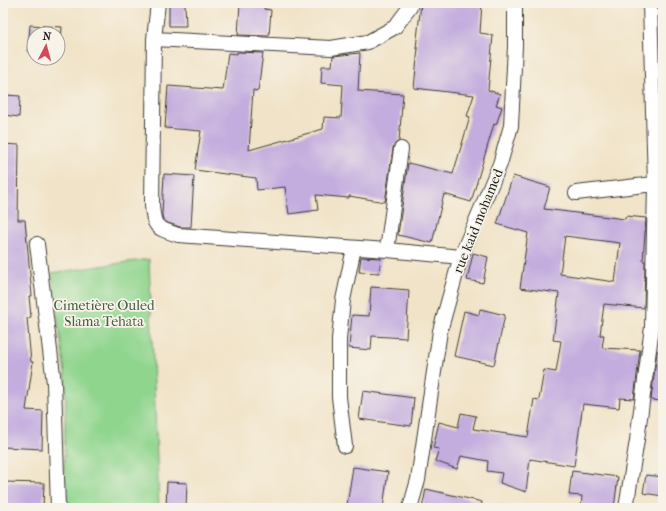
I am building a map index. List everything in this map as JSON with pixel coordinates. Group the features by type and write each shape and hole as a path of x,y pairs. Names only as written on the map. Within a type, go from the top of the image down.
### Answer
{"street":[{"path":"158,3 154,39 152,205 154,222 161,230 178,235 387,250 461,257"},
{"path":"154,39 331,48 368,42 396,27 410,7 411,3"},
{"name":"rue kaid mohamed","path":"410,508 418,480 440,331 461,257 500,164 511,126 515,46 515,3"},
{"path":"626,508 637,440 652,327 659,184 650,3"},
{"path":"387,250 401,149"},
{"path":"576,193 659,184"},
{"path":"37,244 54,383 58,508"},
{"path":"345,446 339,397 339,339 343,300 354,248"}],"green space":[{"name":"Cimetière Ouled Slama Tehata","path":"149,259 159,508 63,508 66,381 52,273"}],"building":[{"path":"240,3 265,3 264,9 271,10 269,36 238,35"},
{"path":"421,3 482,3 480,33 493,35 488,90 500,94 496,105 502,107 496,125 494,124 471,202 444,194 432,243 398,235 408,163 453,174 470,117 467,116 474,95 414,88 418,48 416,48"},
{"path":"169,4 185,4 186,26 169,26"},
{"path":"237,52 263,53 258,91 253,90 249,150 323,129 324,117 341,118 343,85 321,83 322,66 332,66 333,56 360,53 358,91 403,94 399,141 393,148 385,202 349,196 349,198 316,195 318,210 289,214 285,187 257,190 256,178 195,170 201,131 165,128 168,86 223,90 228,53 237,54"},
{"path":"5,95 20,96 19,117 4,115"},
{"path":"3,144 19,145 18,220 25,220 32,296 29,296 31,317 27,318 31,362 33,362 26,410 43,411 42,449 3,447"},
{"path":"164,174 194,176 191,227 180,227 168,223 163,219"},
{"path":"513,176 550,187 544,209 625,219 626,216 646,218 643,261 645,261 644,308 604,304 600,335 604,335 602,348 640,350 634,399 620,398 619,408 583,404 574,466 530,459 526,492 500,483 502,473 487,471 488,461 461,456 457,469 435,461 439,449 433,448 439,422 458,427 461,413 476,416 473,429 528,437 534,399 539,400 544,370 556,372 561,341 553,340 559,293 520,288 528,233 497,224","holes":["565,236 620,243 615,282 560,274"]},
{"path":"473,253 488,257 483,283 467,280"},
{"path":"361,257 381,258 379,273 359,272"},
{"path":"371,287 409,290 406,338 372,336 371,350 349,348 352,315 369,316"},
{"path":"480,309 505,315 494,365 454,356 464,311 479,315"},
{"path":"657,351 663,351 663,401 651,400"},
{"path":"363,391 414,398 411,426 359,419"},
{"path":"353,467 388,472 383,508 365,508 347,505"},
{"path":"572,471 618,477 614,508 581,508 582,496 569,495"},
{"path":"646,475 663,477 663,496 643,493"},
{"path":"3,482 44,483 43,508 3,508"},
{"path":"167,482 187,483 186,508 166,508"},
{"path":"426,489 482,502 481,508 422,508"}]}
